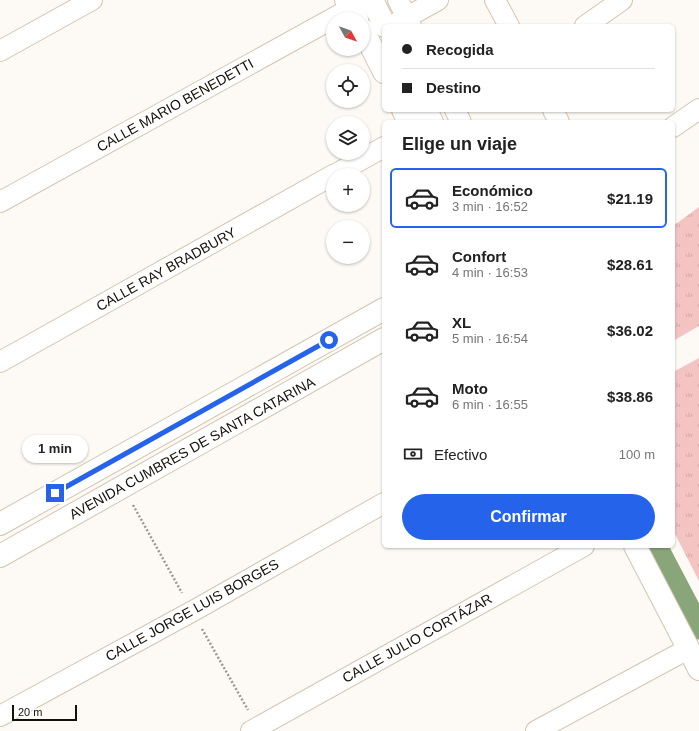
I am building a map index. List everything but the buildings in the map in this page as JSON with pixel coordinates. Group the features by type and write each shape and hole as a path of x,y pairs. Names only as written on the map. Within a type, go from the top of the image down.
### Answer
{"street":[{"path":"0,51 92,0"},
{"path":"372,0 384,24"},
{"path":"402,17 438,0"},
{"path":"495,0 508,24"},
{"path":"588,24 622,0"},
{"name":"CALLE MARIO BENEDETTI","path":"0,202 355,7"},
{"path":"371,33 382,66"},
{"path":"675,126 699,109"},
{"name":"CALLE RAY BRADBURY","path":"346,168 382,148"},
{"name":"CALLE RAY BRADBURY","path":"0,362 326,179"},
{"name":"AVENIDA CUMBRES DE SANTA CATARINA","path":"0,524 382,310"},
{"name":"AVENIDA CUMBRES DE SANTA CATARINA","path":"0,556 382,340"},
{"name":"CALLE JORGE LUIS BORGES","path":"0,716 193,611 382,504"},
{"name":"CALLE JULIO CORTÁZAR","path":"251,731 580,548"},
{"path":"636,548 699,669"},
{"path":"536,731 688,649"}],"green space":[{"path":"699,207 699,326 675,340 675,225"},
{"path":"699,358 699,581 675,534 675,371"}],"waterway":[{"path":"657,548 699,628"}],"route":[{"path":"55,493 329,340"}]}
